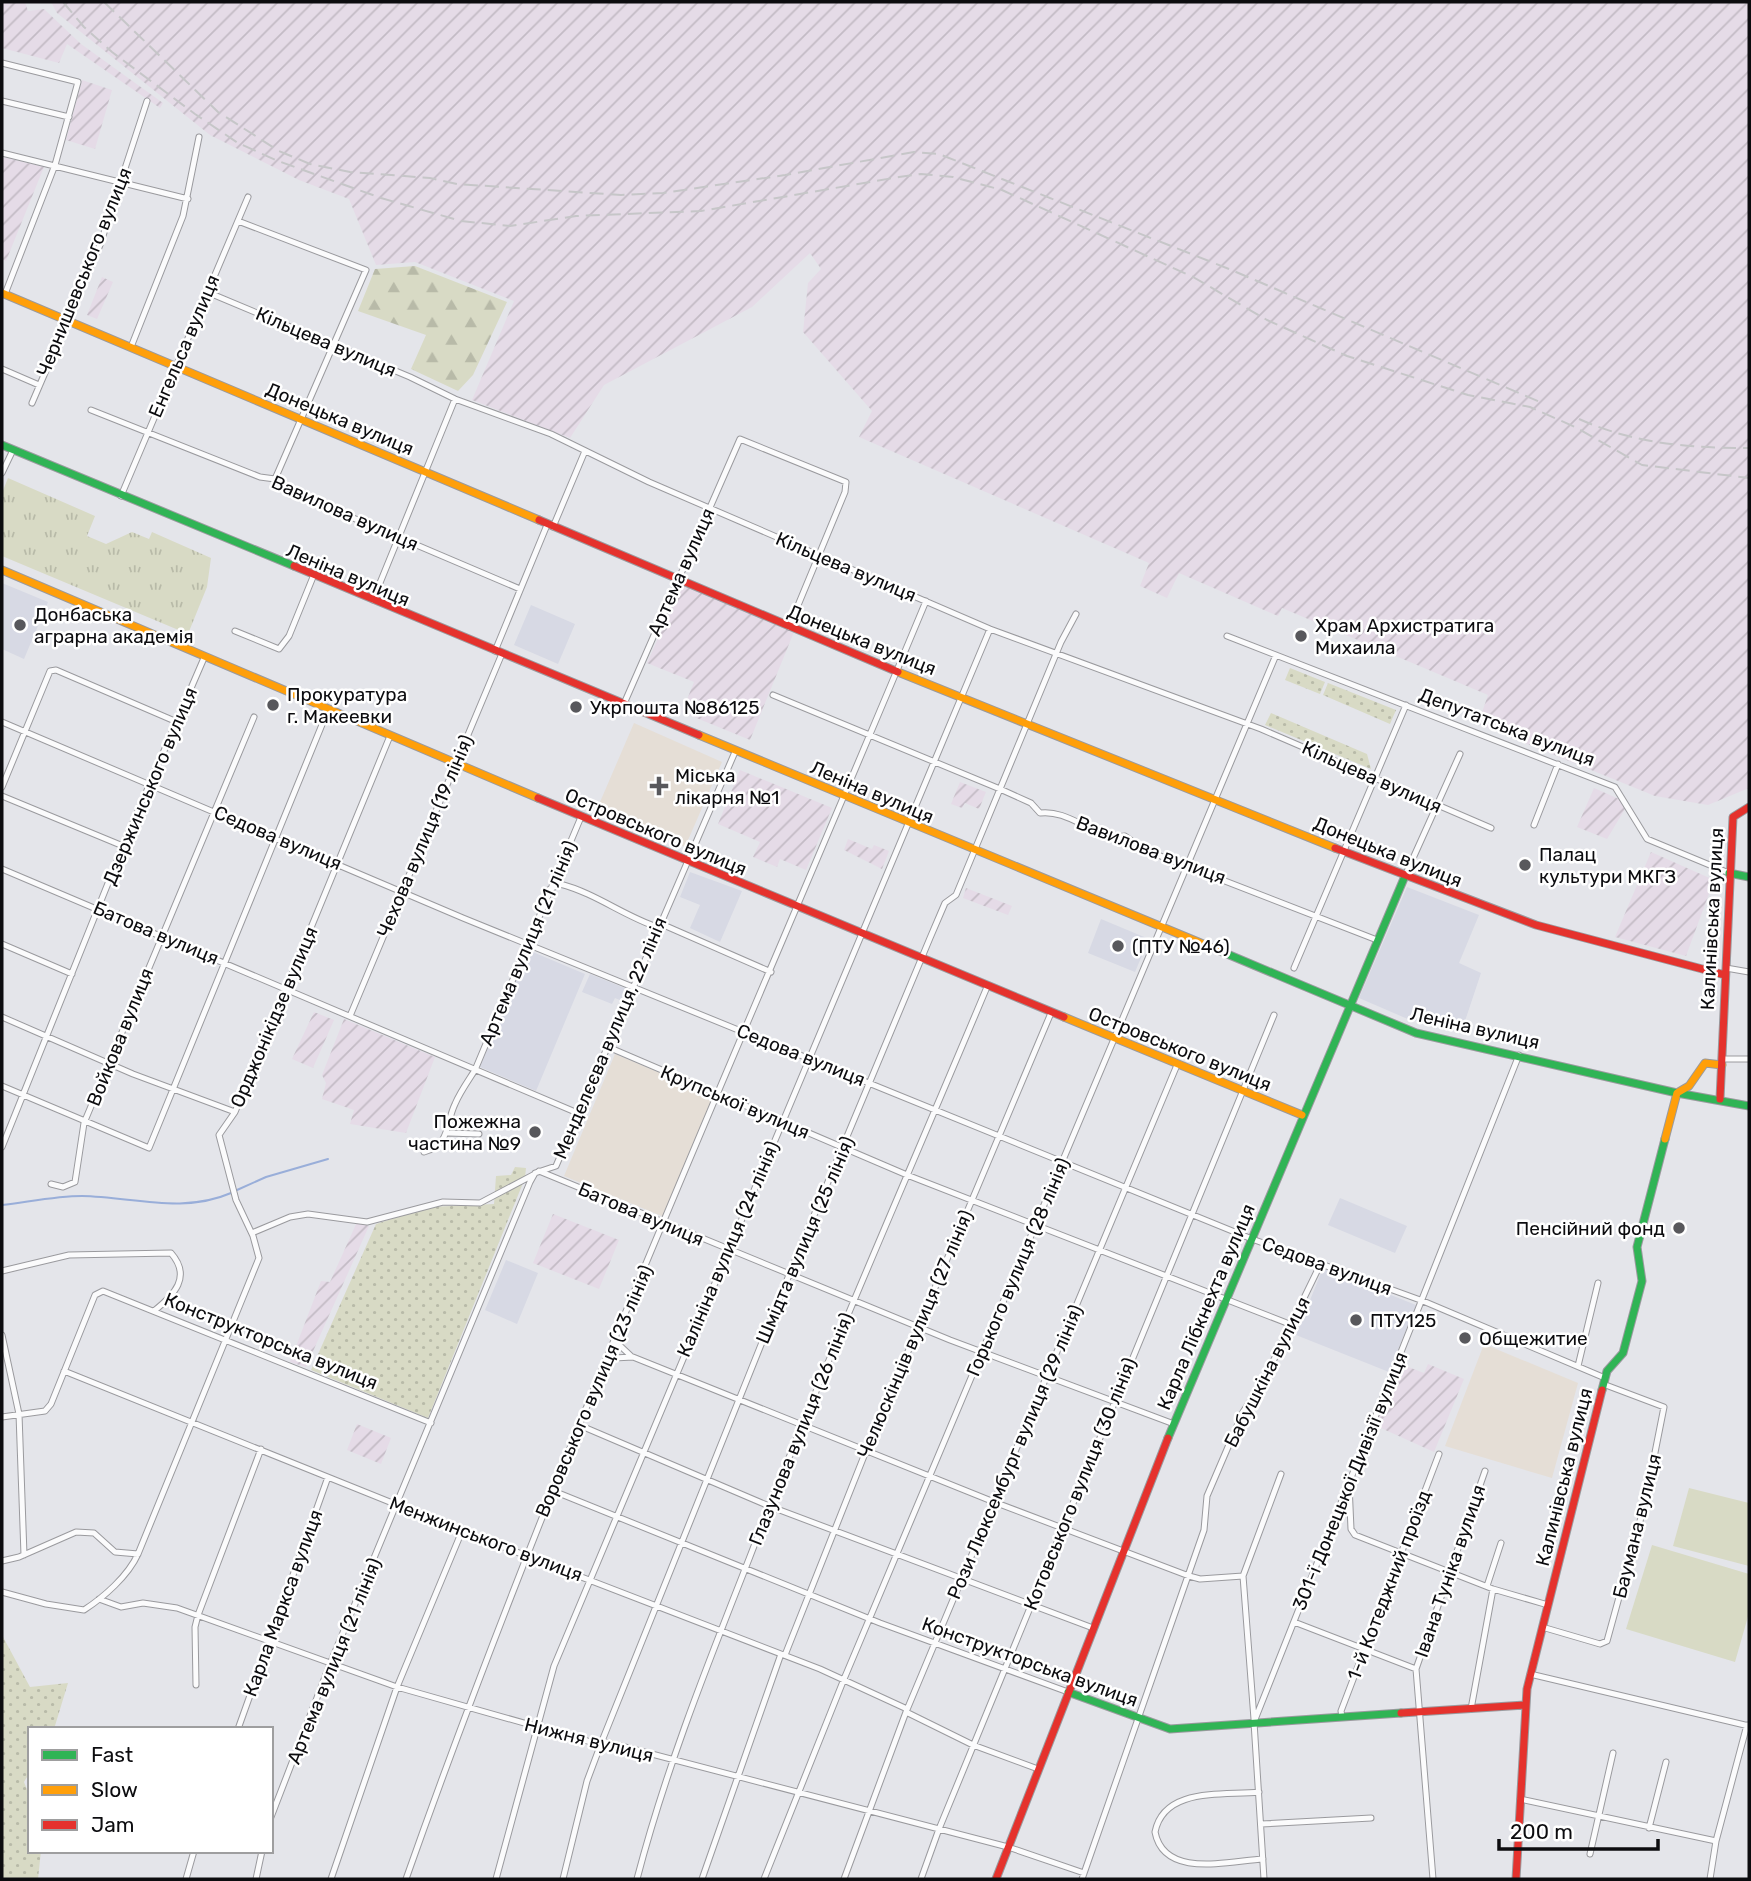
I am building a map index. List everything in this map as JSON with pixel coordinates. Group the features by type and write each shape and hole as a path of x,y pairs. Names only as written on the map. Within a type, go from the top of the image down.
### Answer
{"street":[{"path":"2,63 78,82 55,164 2,302"},
{"path":"2,101 69,117"},
{"name":"Чернишевського вулиця","path":"32,402 122,183 147,101"},
{"path":"131,347 188,199 199,137"},
{"path":"2,153 188,199"},
{"name":"Енгельса вулиця","path":"121,496 248,197"},
{"path":"238,221 366,270 275,479"},
{"name":"Кільцева вулиця","path":"207,292 410,377 455,399 551,434 818,556 990,629 1055,656 1248,724 1491,828"},
{"name":"Донецька вулиця","path":"4,293 789,627 1344,852 1536,925 1725,971"},
{"path":"2,369 39,385"},
{"path":"372,602 455,399"},
{"name":"Вавилова вулиця","path":"91,410 147,433 160,435 260,477 275,479 285,489 520,589"},
{"name":"Артема вулиця","path":"623,706 740,439 846,482 845,492 818,556"},
{"name":"Леніна вулиця","path":"2,445 372,602 1416,1033 1677,1093 1749,1105"},
{"path":"2,473 13,450"},
{"name":"Чехова вулиця (19 лiнiя)","path":"350,1016 455,764 520,589 584,451"},
{"path":"789,627 818,556"},
{"name":"Островського вулиця","path":"2,570 686,862 1302,1115"},
{"path":"235,631 279,649 289,636 313,577"},
{"name":"Воровського вулиця (23 лiнiя)","path":"406,1879 467,1708 551,1490 926,601"},
{"name":"Шмідта вулиця (25 лiнiя)","path":"563,1879 587,1781 789,1275 945,903 956,895 1055,656 1076,614"},
{"name":"Калініна вулиця (24 лiнiя)","path":"496,1879 554,1666 990,629"},
{"name":"Депутатська вулиця","path":"1227,636 1615,787 1647,839 1729,873 1749,877"},
{"name":"Горького вулиця (28 лiнiя)","path":"764,1879 844,1679 1276,655"},
{"name":"Дзержинського вулиця","path":"2,1147 123,846 204,658"},
{"path":"2,787 50,671 56,670 177,722"},
{"name":"Вавилова вулиця","path":"773,695 1000,789 1031,803 1040,813 1053,811 1114,837 1125,836 1145,850 1189,864 1377,940"},
{"path":"1294,968 1406,705"},
{"path":"2,1086 84,1124 149,1148 328,710"},
{"name":"Войкова вулиця","path":"51,1184 63,1187 75,1182 84,1124 254,717"},
{"name":"Седова вулиця","path":"2,722 527,943 1125,1188 1252,1239 1423,1301 1578,1366 1604,1381"},
{"name":"Орджонікідзе вулиця","path":"99,1599 134,1564 259,1258 252,1233 236,1200 219,1135 235,1112 390,736"},
{"name":"Менделєєва вулиця, 22 лінія","path":"398,1505 536,1173 556,1166 735,752"},
{"name":"Карла Лібкнехта вулиця","path":"996,1879 1174,1424 1348,1007 1460,754"},
{"path":"1534,825 1558,764"},
{"path":"2,796 123,846"},
{"name":"Калинівська вулиця","path":"1720,1099 1733,817 1749,807"},
{"name":"Артема вулиця (21 лiнiя)","path":"448,1133 453,1107 475,1070 581,817"},
{"name":"Батова вулиця","path":"2,869 580,1114"},
{"path":"548,892 554,885 570,886 620,908 633,919 658,925 771,972"},
{"path":"2,944 72,974"},
{"path":"1725,971 1749,972"},
{"name":"Глазунова вулиця (26 лiнiя)","path":"637,1879 671,1760 719,1631 800,1425 987,987"},
{"name":"Челюскінців вулиця (27 лiнiя)","path":"702,1879 807,1593 1051,1013"},
{"name":"Котовського вулиця (30 лiнiя)","path":"921,1879 1030,1605 1273,1015"},
{"path":"2,1017 108,1063 235,1112"},
{"name":"Крупської вулиця","path":"608,1047 906,1175 1292,1325"},
{"name":"301-ї Донецької Дивізії вулиця","path":"1264,1879 1254,1722 1519,1055"},
{"path":"1677,1093 1689,1086 1705,1063 1749,1059"},
{"name":"Рози Люксембург вулиця (29 лiнiя)","path":"844,1879 907,1711 1177,1065"},
{"name":"Калинівська вулиця","path":"1516,1879 1525,1705 1530,1674 1604,1381 1607,1371 1623,1353 1642,1282 1637,1247 1677,1093"},
{"path":"424,1152 436,1148 448,1133 479,1134"},
{"path":"252,1233 290,1217 308,1214 367,1222 443,1202 480,1203 536,1173"},
{"name":"Батова вулиця","path":"536,1173 918,1327 1174,1424"},
{"path":"2,1271 69,1255 171,1253 179,1262 180,1284 172,1297 154,1311"},
{"name":"Бабушкіна вулиця","path":"1083,1876 1189,1576 1204,1530 1207,1496 1215,1475 1243,1412 1264,1382 1321,1264"},
{"path":"1578,1366 1598,1283"},
{"name":"Конструкторська вулиця","path":"64,1371 98,1292 154,1311 431,1423"},
{"path":"2,1335 19,1415 24,1555"},
{"path":"615,1341 633,1357 1123,1552 1200,1579 1243,1576"},
{"path":"606,1363 614,1358 633,1357"},
{"path":"2,1417 45,1411 64,1371"},
{"name":"Менжинського вулиця","path":"64,1371 462,1531 844,1679 973,1745 1038,1769"},
{"name":"Баумана вулиця","path":"1542,1627 1600,1644 1608,1641 1645,1503 1664,1408 1604,1381"},
{"path":"579,1425 834,1532 1093,1629"},
{"path":"196,1685 195,1627 198,1615 261,1449"},
{"name":"1-й Котеджний проїзд","path":"1342,1716 1341,1711 1439,1454"},
{"name":"Івана Туніка вулиця","path":"1433,1879 1416,1669 1485,1471"},
{"path":"1254,1722 1243,1576 1280,1474"},
{"name":"Карла Маркса вулиця","path":"240,1727 328,1477"},
{"path":"1349,1481 1351,1529 1355,1535 1490,1587 1548,1605"},
{"name":"Конструкторська вулиця","path":"551,1490 680,1545 870,1619 1170,1730 1525,1705"},
{"name":"Артема вулиця (21 лiнiя)","path":"273,1812 330,1664 398,1505"},
{"path":"331,1879 397,1687 462,1531"},
{"path":"2,1560 24,1555 76,1532 94,1534 115,1552 138,1554"},
{"path":"1471,1709 1490,1587 1501,1543"},
{"path":"2,1592 46,1604 84,1610 99,1599"},
{"name":"Нижня вулиця","path":"99,1599 121,1607 157,1603 198,1615 397,1687 467,1708 598,1744 602,1741 1008,1847 1083,1876"},
{"path":"1294,1622 1416,1669"},
{"path":"1530,1674 1748,1726 1716,1842 1710,1879"},
{"path":"1590,1854 1613,1752"},
{"path":"1649,1828 1666,1762"},
{"path":"1259,1792 1178,1799 1162,1813 1155,1832 1163,1852 1182,1863 1263,1859"},
{"path":"1520,1799 1716,1842"},
{"path":"1261,1824 1371,1818"},
{"path":"186,1879 193,1853"},
{"path":"256,1879 262,1853"}],"shaded area":[{"path":"2,2 25,2 28,11 44,9 81,44 163,103 160,108 67,44 59,63 2,48"},
{"path":"51,2 1749,2 1749,788 1708,805 1655,796 1478,724 1488,695 1282,608 1278,616 1179,573 1167,598 1140,586 1149,563 859,437 872,411 803,332 808,283 821,269 810,253 752,307 604,385 570,438 472,400 514,301 415,262 376,265 349,199 299,180 210,135 57,13"},
{"path":"82,80 112,90 95,149 66,140"},
{"path":"2,157 44,167 6,261 2,259"},
{"path":"102,277 113,282 97,319 87,315"},
{"name":"Донбаська аграрна академія","path":"2,583 48,602 24,659 2,649"},
{"path":"682,585 794,632 750,740 682,712 694,682 647,663"},
{"path":"531,605 575,624 558,664 514,645"},
{"name":"Міська лікарня №1","path":"634,723 722,762 685,847 597,809"},
{"path":"740,770 832,808 806,870 780,859 777,867 753,857 760,842 718,824"},
{"path":"960,782 986,792 979,809 965,803 962,808 951,804"},
{"path":"1594,788 1619,799 1625,809 1607,839 1577,827"},
{"path":"848,839 872,849 874,845 889,851 882,869 844,850"},
{"path":"1651,852 1714,880 1686,956 1615,937"},
{"path":"690,872 742,891 720,942 690,928 700,905 680,897"},
{"path":"1407,887 1479,915 1459,963 1481,973 1462,1030 1410,1020 1359,998"},
{"path":"966,888 1012,906 1008,915 963,898"},
{"name":"(ПТУ №46)","path":"1101,919 1149,939 1135,972 1088,953"},
{"path":"528,950 585,974 536,1091 480,1067"},
{"path":"590,974 627,989 622,1001 615,998 612,1004 582,992"},
{"path":"314,1012 334,1020 313,1068 292,1059"},
{"path":"344,1019 435,1057 406,1133 350,1124 354,1110 322,1099 326,1083 322,1075"},
{"path":"615,1054 715,1096 664,1217 564,1176"},
{"path":"1340,1198 1407,1226 1395,1253 1328,1225"},
{"path":"553,1214 619,1240 599,1289 533,1263"},
{"path":"357,1222 369,1226 306,1367 290,1362 321,1281 330,1282"},
{"path":"506,1260 538,1273 517,1324 485,1310"},
{"name":"ПТУ125","path":"1323,1268 1416,1305 1389,1372 1296,1335"},
{"path":"1484,1344 1578,1383 1552,1478 1445,1446"},
{"path":"1398,1363 1424,1373 1428,1364 1464,1379 1434,1452 1372,1424"},
{"path":"357,1424 391,1438 381,1464 347,1450"}],"green space":[{"path":"415,266 507,302 473,375 458,391 411,369 426,335 358,311 375,269"},
{"path":"8,478 95,516 87,536 106,544 132,532 149,539 152,532 211,558 207,587 188,634 2,556 2,493"},
{"path":"1290,668 1325,682 1320,694 1285,680"},
{"path":"1328,683 1396,710 1390,724 1323,695"},
{"path":"1271,713 1367,754 1371,769 1265,725"},
{"path":"515,1167 526,1168 525,1178 428,1418 311,1370 376,1224 429,1207 494,1204 496,1176 511,1175"},
{"path":"1689,1488 1749,1503 1749,1566 1673,1546"},
{"path":"1652,1545 1749,1574 1749,1613 1735,1662 1626,1629"},
{"path":"2,1635 30,1687 68,1683 55,1727 28,1727 28,1775 24,1782 28,1792 28,1853 41,1853 38,1879 2,1879"}],"waterway":[{"path":"237,1190 266,1177 328,1159"},
{"path":"2,1205 82,1196 176,1203 213,1199 231,1193"}],"railway":[{"path":"63,2 84,27 112,52 238,143 278,161 381,198 461,221 510,226 576,216 701,211 921,174 953,177 1002,190 1193,277 1267,320 1347,356 1468,395 1530,407 1575,427 1642,465 1749,478"},
{"path":"104,2 218,112 279,151 310,164 350,172 430,178 457,184 621,195 663,193 914,152 939,154 1229,269 1540,402"},
{"path":"1579,419 1621,434 1663,443 1749,448"}],"traffic: fast":[{"path":"2,445 294,566"},
{"path":"1729,873 1749,877"},
{"path":"1168,1438 1405,876"},
{"path":"1220,951 1416,1033 1677,1093 1749,1106"},
{"path":"1602,1390 1607,1371 1623,1353 1642,1281 1637,1247 1665,1139"},
{"path":"1068,1692 1170,1729 1401,1713"}],"traffic: slow":[{"path":"2,293 539,520"},
{"path":"2,570 538,798"},
{"path":"898,672 1335,848"},
{"path":"699,735 1220,951"},
{"path":"1064,1017 1302,1115"},
{"path":"1665,1139 1677,1093 1689,1086 1705,1063 1722,1065"}],"traffic: jam":[{"path":"539,520 898,672"},
{"path":"294,566 699,735"},
{"path":"538,798 1064,1017"},
{"path":"1720,1099 1733,817 1749,807"},
{"path":"1335,848 1536,925 1725,975"},
{"path":"1516,1879 1527,1689 1602,1390"},
{"path":"996,1879 1168,1438"},
{"path":"1401,1713 1525,1705"}],"place":[{"name":"Донбаська аграрна академія","path":"20,625"},
{"name":"Храм Архистратига Михаила","path":"1301,636"},
{"name":"Прокуратура г. Макеевки","path":"273,705"},
{"name":"Укрпошта №86125","path":"576,707"},
{"name":"Міська лікарня №1","path":"659,786"},
{"name":"Палац культури МКГЗ","path":"1525,865"},
{"name":"(ПТУ №46)","path":"1118,946"},
{"name":"Пожежна частина №9","path":"535,1132"},
{"name":"Пенсійний фонд","path":"1679,1228"},
{"name":"ПТУ125","path":"1356,1320"},
{"name":"Общежитие","path":"1465,1338"}]}
